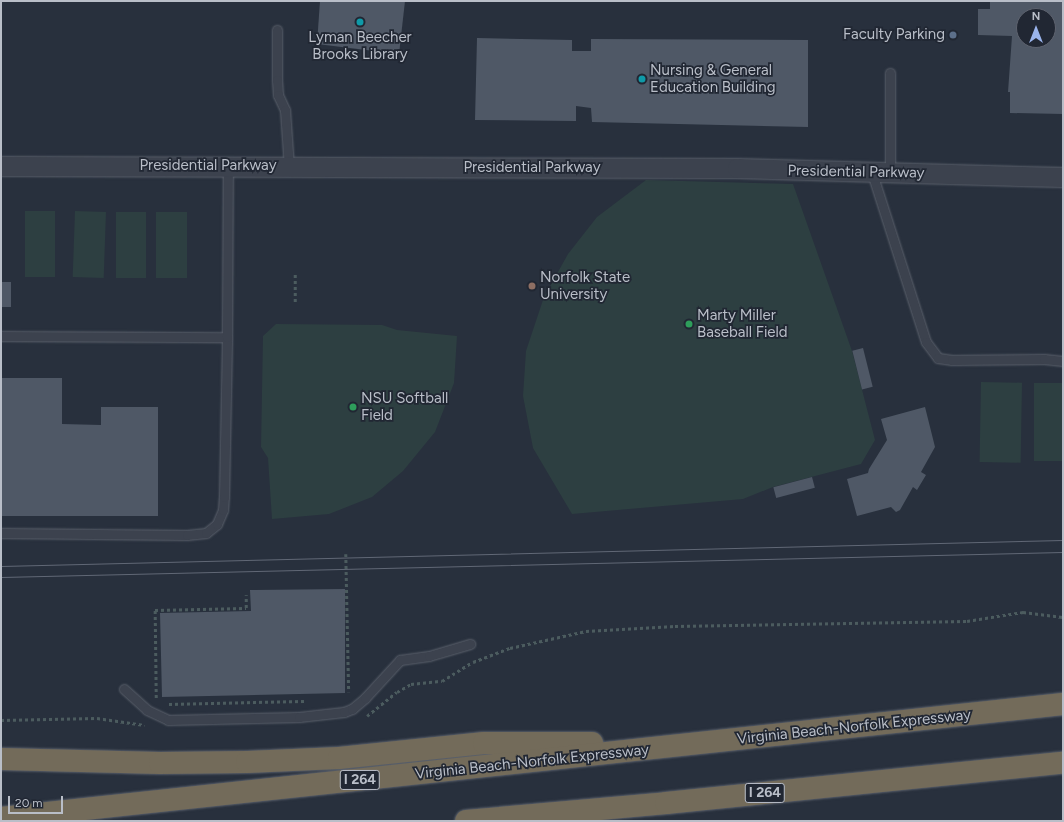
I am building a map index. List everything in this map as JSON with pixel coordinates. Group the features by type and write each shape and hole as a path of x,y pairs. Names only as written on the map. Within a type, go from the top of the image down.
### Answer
{"highway":[{"name":"Virginia Beach-Norfolk Expressway","path":"1,818 1063,704"},
{"path":"1,759 160,763 240,762 339,758 484,744 719,742"},
{"name":"I 264","path":"466,821 666,803 1063,762"},
{"path":"582,821 666,803"}],"street":[{"name":"Presidential Parkway","path":"1,166 737,168 1063,177"}],"lane":[{"path":"277,30 278,95 286,110 289,167"},
{"path":"890,73 881,173 926,342 938,358 1044,359 1063,361"},
{"path":"1,533 187,535 206,533 212,528 220,517 224,504 228,166"},
{"path":"1,336 227,337"},
{"path":"124,689 147,710 168,720 299,717 336,713 352,709 359,704 400,660 429,656 470,644"}],"path":[{"path":"295,274 295,302"},
{"path":"345,697 348,694 350,686 346,554"},
{"path":"158,701 156,697 155,610 246,608 246,595"},
{"path":"362,718 370,714 397,692 412,684 442,681 473,662 510,648 586,631 662,626 967,622 1016,613 1063,617"},
{"path":"165,704 308,701"},
{"path":"1,720 97,718 146,726"}],"shaded area":[{"name":"Marty Miller Baseball Field","path":"646,180 793,184 852,351 875,440 861,464 773,487 743,499 572,514 533,448 523,396 526,351 544,297 568,254 597,217"},
{"path":"25,211 55,211 55,277 25,277"},
{"path":"75,211 106,212 104,278 73,277"},
{"path":"116,212 146,212 146,278 116,278"},
{"path":"156,212 187,212 187,278 156,278"},
{"name":"NSU Softball Field","path":"276,324 382,325 397,330 457,336 454,383 435,432 403,471 372,497 329,514 272,519 268,458 261,447 263,336"},
{"path":"981,382 1022,383 1021,463 980,462"},
{"path":"1034,383 1063,383 1063,461 1034,461"}],"building":[{"name":"Lyman Beecher Brooks Library","path":"320,1 405,1 399,54 317,44"},
{"path":"990,1 1063,1 1063,114 1010,113 1010,92 1008,92 1012,36 978,35 978,9 990,9"},
{"name":"Nursing & General Education Building","path":"477,38 572,40 572,51 591,51 591,39 808,40 808,127 592,122 591,108 576,106 576,121 475,120"},
{"path":"1,282 11,282 11,307 1,307"},
{"path":"863,348 873,387 862,389 852,351"},
{"path":"1,378 62,378 62,424 101,425 101,407 158,407 158,516 1,516"},
{"path":"925,407 935,447 921,472 926,475 917,490 913,487 900,510 896,512 891,507 857,516 847,479 868,473 887,440 881,419"},
{"path":"812,477 815,488 776,498 773,487"},
{"path":"345,589 345,693 162,697 160,613 251,611 250,590"}],"tram line":[{"path":"1,566 1063,540"},
{"path":"1,577 1063,552"}],"place":[{"name":"Lyman Beecher Brooks Library","path":"360,22"},
{"name":"Faculty Parking","path":"953,35"},
{"name":"Nursing & General Education Building","path":"642,79"},
{"name":"Norfolk State University","path":"532,286"},
{"name":"Marty Miller Baseball Field","path":"689,324"},
{"name":"NSU Softball Field","path":"353,407"}]}
